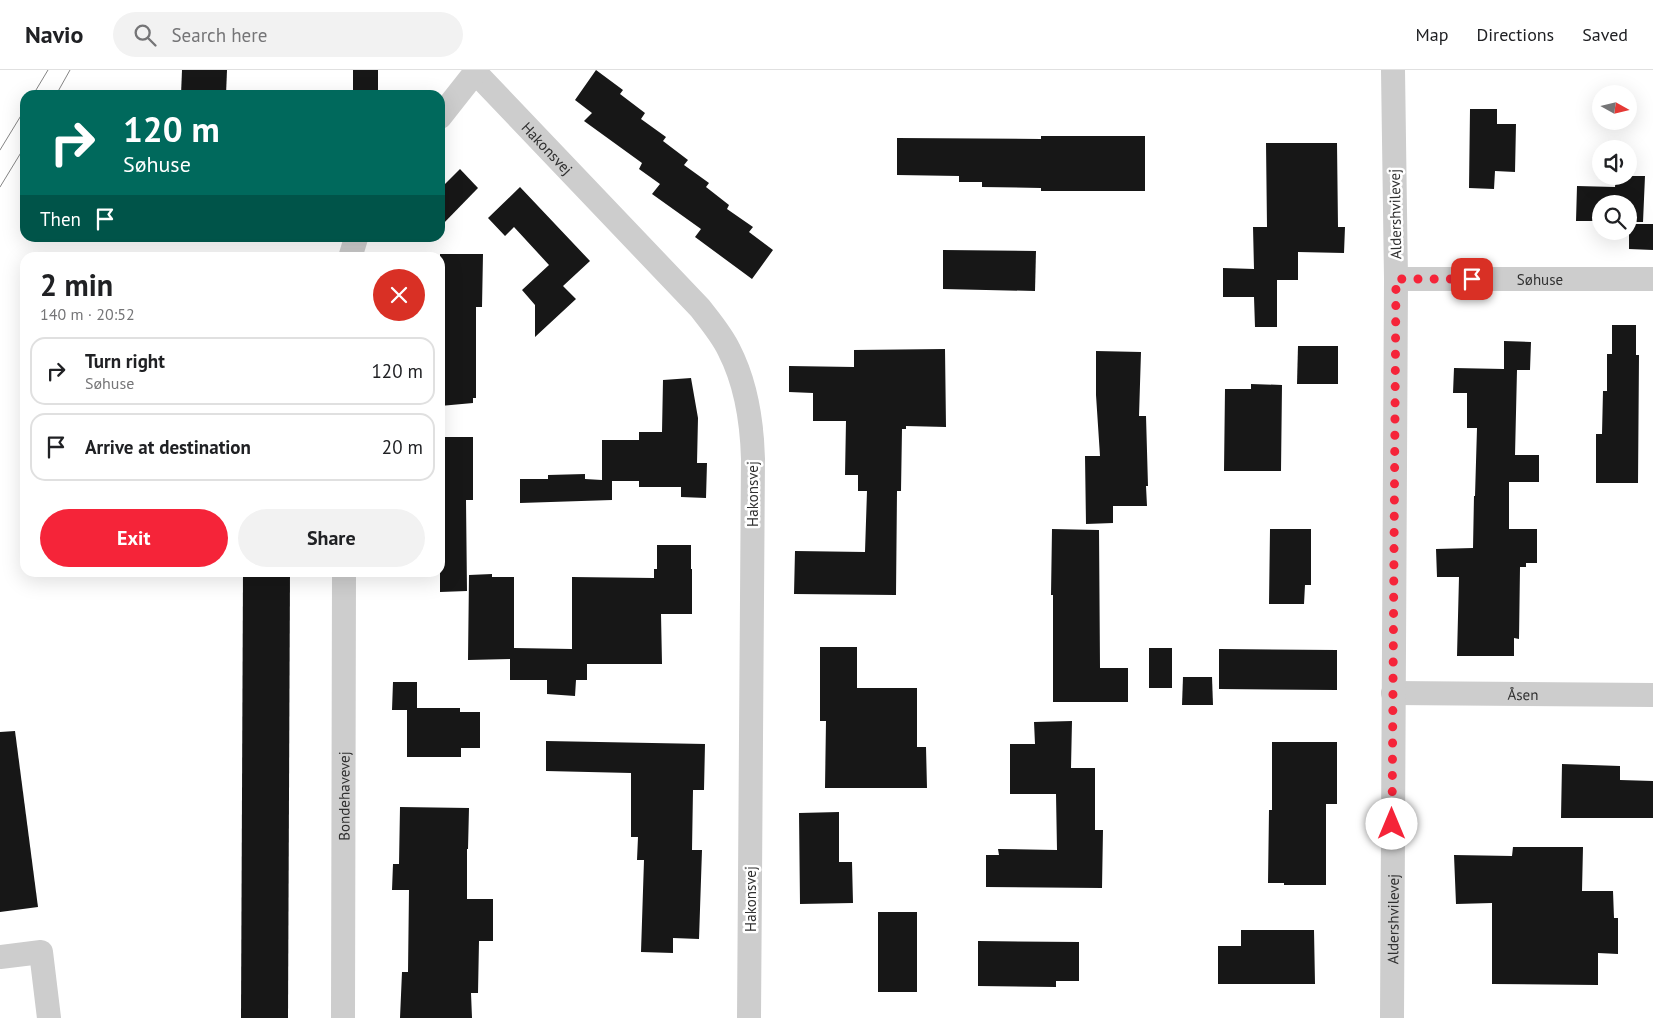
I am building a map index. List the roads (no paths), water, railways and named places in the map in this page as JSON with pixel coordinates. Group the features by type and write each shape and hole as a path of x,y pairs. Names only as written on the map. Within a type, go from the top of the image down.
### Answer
{"street":[{"name":"Aldershvilevej","path":"1392,1018 1396,279 1393,70"},
{"path":"445,111 476,71"},
{"name":"Hakonsvej","path":"476,71 700,308 728,348 746,394 753,459 749,1018"},
{"name":"Søhuse","path":"1396,279 1653,279"},
{"name":"Bondehavevej","path":"343,1018 344,577"},
{"name":"Åsen","path":"1393,693 1653,695"},
{"path":"0,957 41,952 50,1018"}],"tram line":[{"path":"36,90 48,70"},
{"path":"59,90 70,70"},
{"path":"0,150 20,117"},
{"path":"0,187 20,154"}]}
